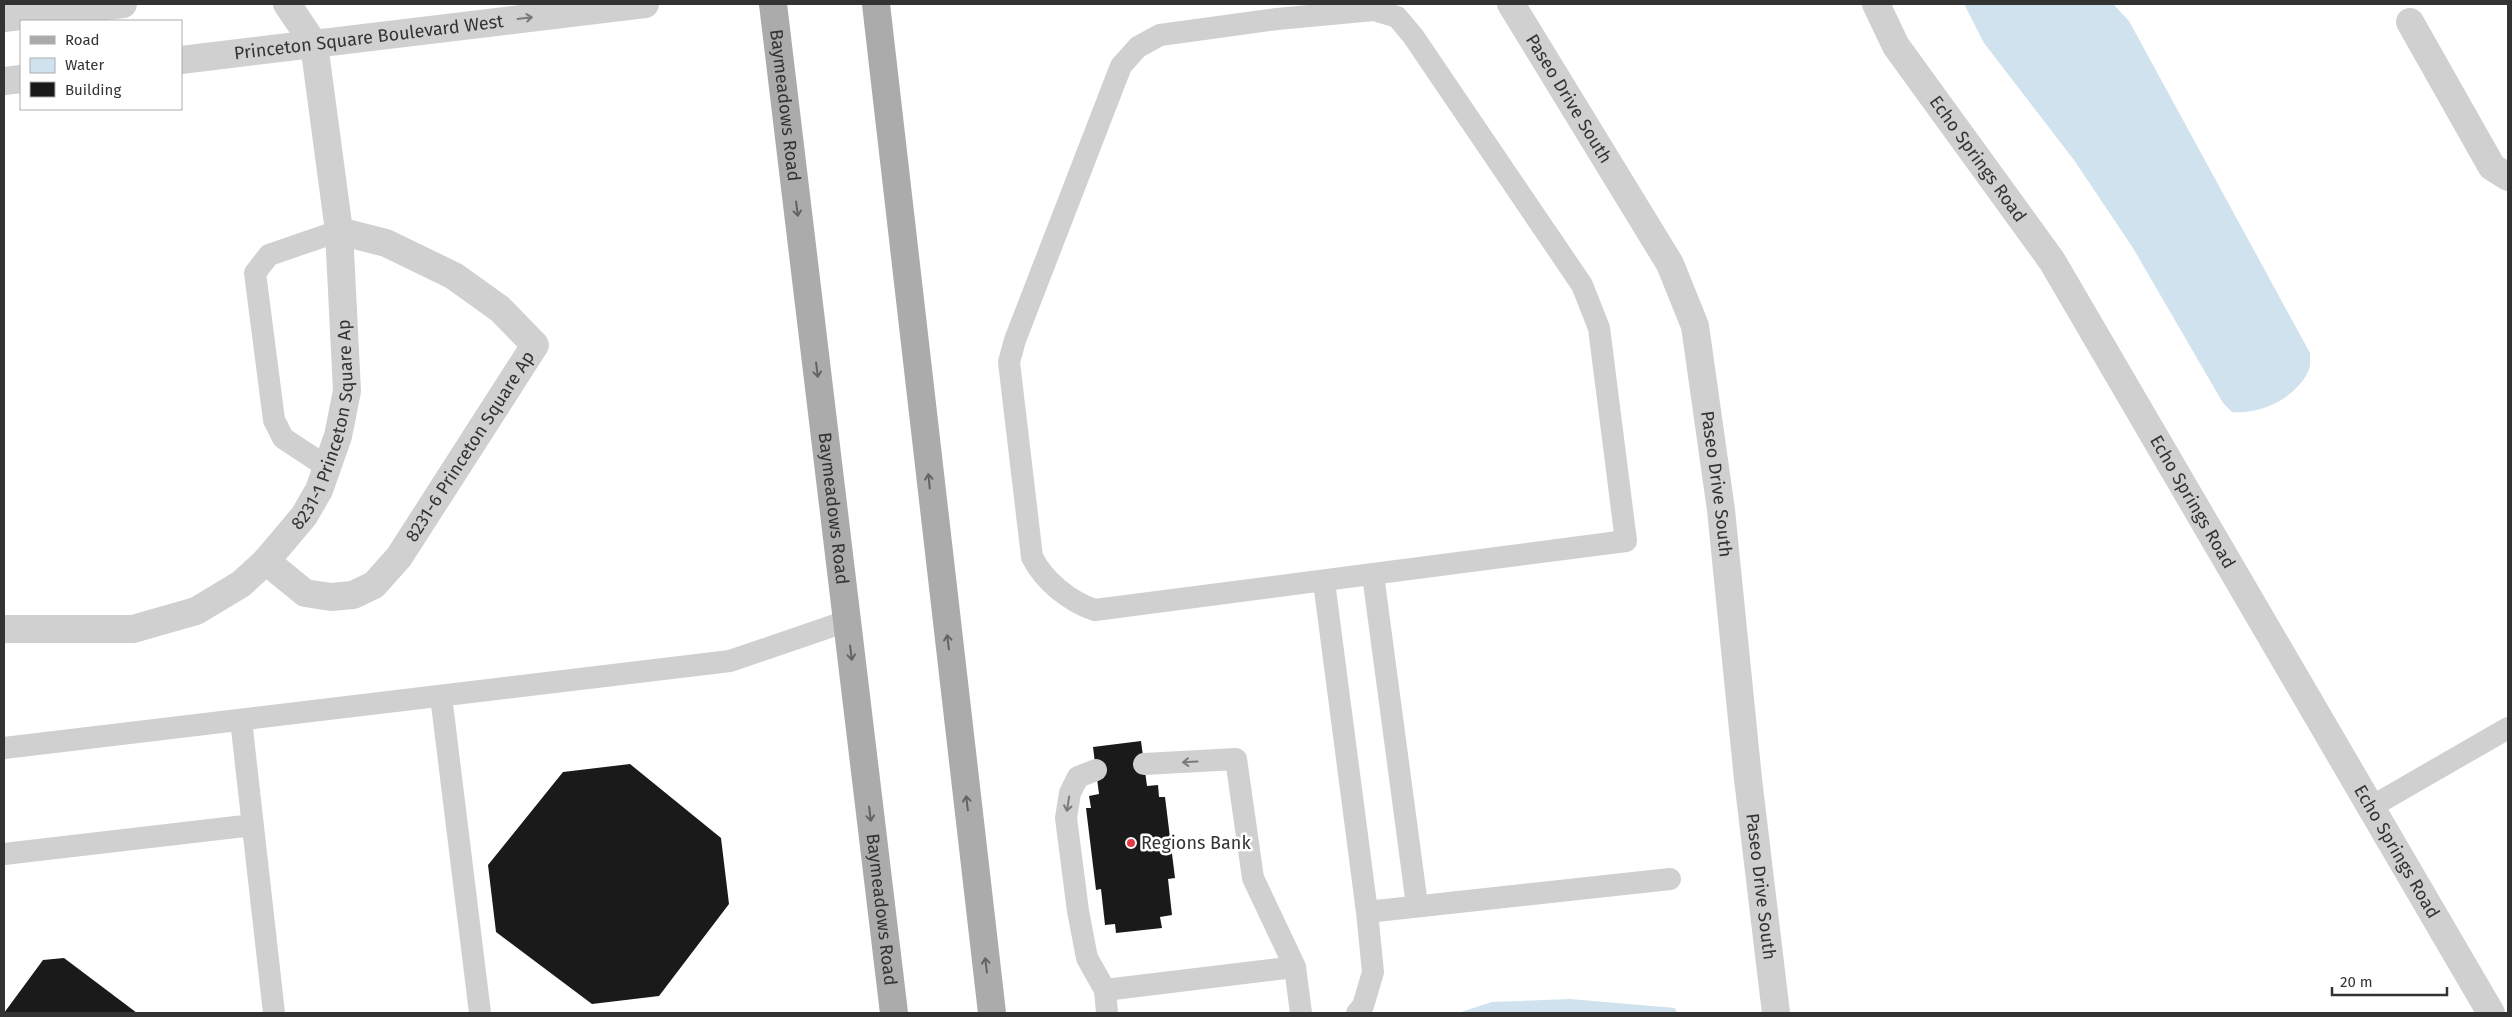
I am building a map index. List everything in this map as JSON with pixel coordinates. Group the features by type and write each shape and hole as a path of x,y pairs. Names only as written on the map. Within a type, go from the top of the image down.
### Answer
{"main road":[{"name":"Baymeadows Road","path":"773,4 894,1013"},
{"path":"876,4 992,1013"}],"street":[{"path":"4,18 123,4"},
{"name":"8231-1 Princeton Square Ap","path":"4,630 133,629 196,610 241,584 266,561 304,516 319,490 338,436 347,391 339,230 314,44 287,4"},
{"name":"Princeton Square Boulevard West","path":"182,60 646,4"},
{"name":"Paseo Drive South","path":"1511,4 1670,264 1695,326 1721,510 1748,779 1776,1013"},
{"name":"Echo Springs Road","path":"1876,4 1896,46 2052,261 2491,1013"},
{"path":"2410,22 2492,167 2508,177"},
{"path":"4,81 20,78"},
{"name":"8231-6 Princeton Square Ap","path":"266,561 305,593 338,596 353,595 374,585 399,557 534,345 500,309 454,276 386,243 339,230"},
{"path":"1771,975 1795,1013"}],"lane":[{"path":"1374,10 1397,17 1413,36 1582,285 1599,328 1626,541 1373,575 1095,610 1080,605 1040,572 1032,557 1009,362 1015,340 1121,66 1138,47 1160,35 1276,11 1374,10"},
{"path":"327,467 283,438 274,420 255,272 269,255 339,230"},
{"path":"1373,575 1417,905"},
{"path":"1324,582 1367,912 1373,972 1363,1006 1357,1013"},
{"path":"4,748 730,661 847,621"},
{"path":"441,696 480,1013"},
{"path":"241,720 274,1013"},
{"path":"2371,807 2508,728"},
{"path":"1144,764 1236,759 1253,878 1294,966 1301,1013"},
{"path":"1096,770 1078,777 1070,793 1066,818 1078,911 1087,958 1105,990 1107,1013"},
{"path":"4,854 253,825"},
{"path":"1367,912 1417,905 1670,879"},
{"path":"1105,990 1294,966"}],"water":[{"path":"1964,4 2113,4 2129,21 2310,353 2309,370 2302,382 2286,397 2266,407 2243,412 2232,412 2223,403 2133,248 2074,160 1984,43"},
{"path":"1570,999 1675,1008 1677,1013 1458,1013 1492,1002"}],"building":[{"name":"Regions Bank","path":"1141,741 1147,786 1158,785 1159,797 1165,797 1175,878 1168,879 1172,915 1160,917 1162,928 1116,933 1115,924 1105,925 1101,889 1096,890 1086,808 1091,808 1089,796 1099,794 1093,747"},
{"path":"630,764 721,838 729,904 659,996 592,1004 496,932 488,865 563,772"},
{"path":"64,958 137,1013 4,1013 43,960"}],"place":[{"name":"Regions Bank","path":"1131,843"}]}
